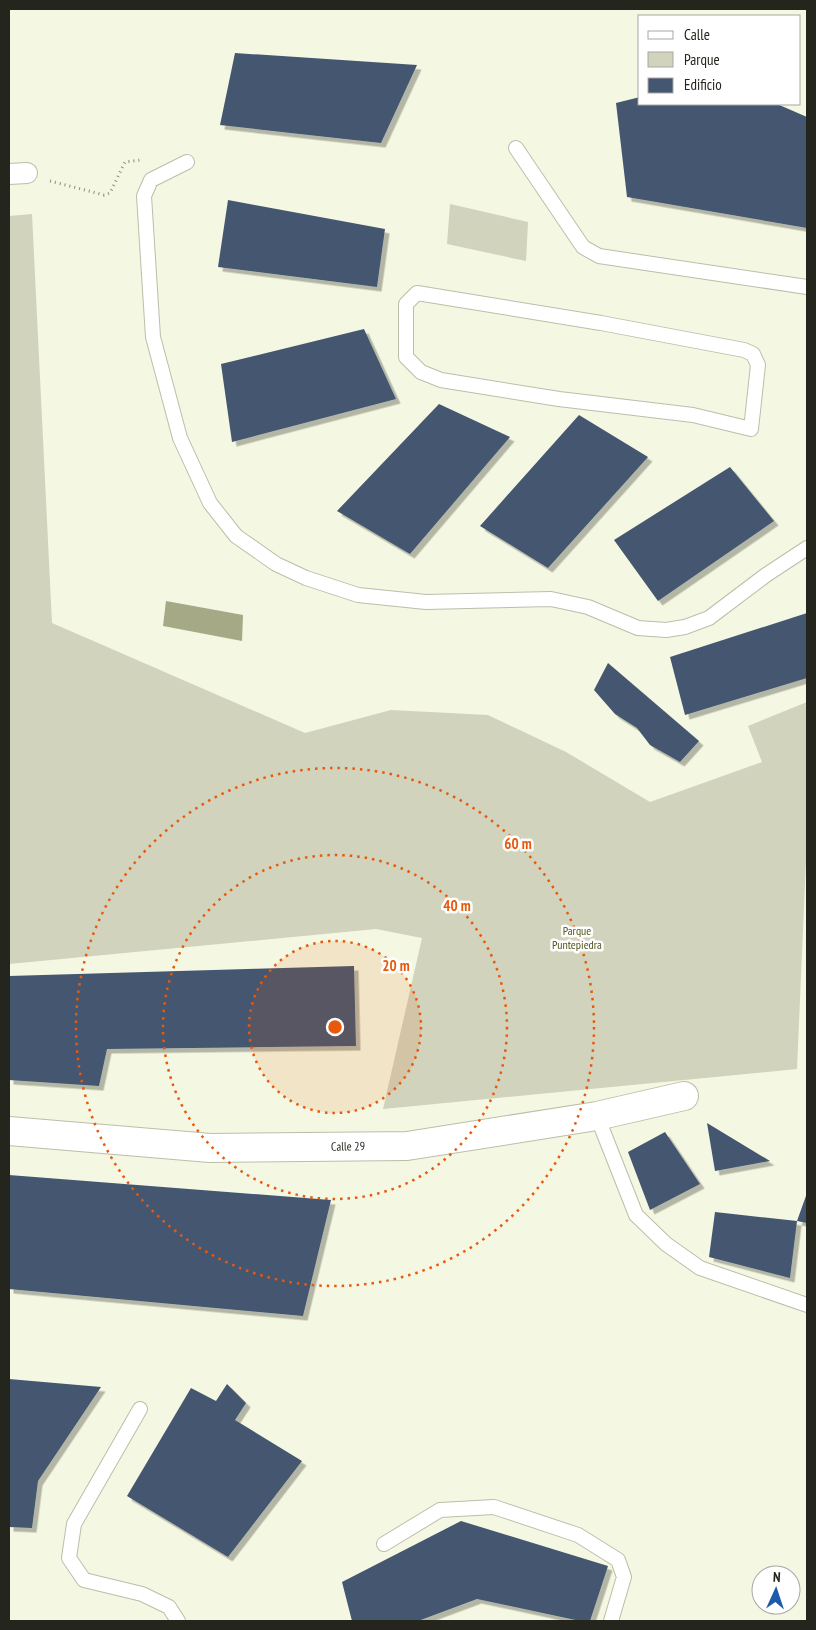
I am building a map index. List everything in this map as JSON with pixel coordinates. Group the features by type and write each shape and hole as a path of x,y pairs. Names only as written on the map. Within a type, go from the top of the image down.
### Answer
{"street":[{"name":"Calle 29","path":"9,1131 210,1148 407,1146 597,1116 684,1096"}],"lane":[{"path":"516,148 582,246 599,256 807,287"},
{"path":"187,162 151,180 144,196 153,337 180,438 210,503 236,536 276,564 306,578 358,595 426,602 551,599 588,607 638,628 666,630 685,627 709,618 766,575 807,548"},
{"path":"417,293 443,296 744,350 753,354 758,366 751,429 693,415 559,399 441,380 421,372 406,357 406,304 417,293"},
{"path":"597,1116 636,1215 666,1244 700,1268 807,1305"},
{"path":"140,1409 74,1524 69,1558 84,1580 142,1594 169,1607 178,1621"},
{"path":"384,1544 440,1510 467,1508 494,1507 578,1535 618,1560 624,1576 611,1621"}],"green space":[{"path":"450,204 528,222 526,261 447,244"},
{"name":"Parque Puntepiedra","path":"32,214 52,623 305,733 391,710 488,715 566,752 650,802 762,762 748,726 807,702 807,837 797,1069 383,1109 422,938 376,929 9,964 9,216"}],"shaded area":[{"path":"166,601 243,615 242,641 163,626"}],"building":[{"path":"235,53 417,65 381,143 220,125"},
{"path":"638,98 638,105 779,105 807,117 807,228 627,197 616,103"},
{"path":"228,200 385,229 377,287 218,267"},
{"path":"364,329 396,399 232,442 221,364"},
{"path":"439,404 510,437 410,554 337,511"},
{"path":"579,415 648,457 548,568 480,526"},
{"path":"730,467 774,521 658,601 614,540"},
{"path":"807,613 807,678 685,715 670,657"},
{"path":"608,663 699,741 680,762 650,745 637,728 615,714 594,690"},
{"path":"354,966 356,1046 107,1049 99,1086 9,1080 9,976"},
{"path":"707,1123 770,1161 715,1171"},
{"path":"665,1132 700,1184 650,1210 628,1152"},
{"path":"9,1175 331,1200 303,1316 9,1289"},
{"path":"807,1193 807,1223 797,1221"},
{"path":"715,1212 797,1221 790,1278 709,1257"},
{"path":"9,1379 101,1387 38,1481 32,1528 9,1527"},
{"path":"227,1384 246,1403 235,1420 302,1461 228,1557 127,1496 191,1388 216,1401"},
{"path":"461,1521 608,1566 590,1621 580,1621 477,1599 418,1621 352,1621 342,1582"}]}
